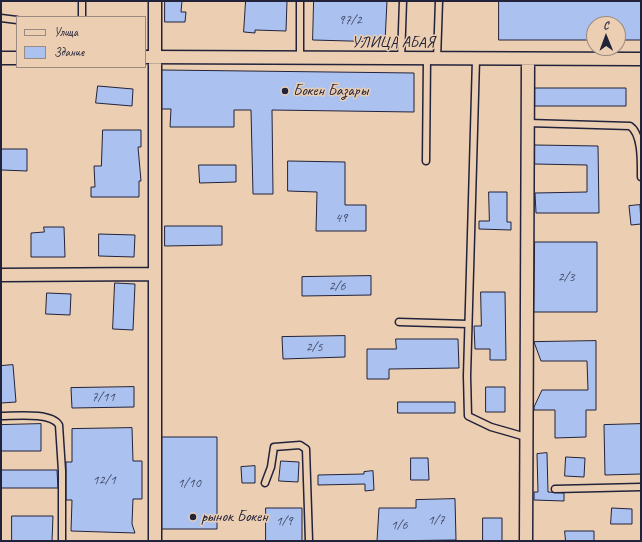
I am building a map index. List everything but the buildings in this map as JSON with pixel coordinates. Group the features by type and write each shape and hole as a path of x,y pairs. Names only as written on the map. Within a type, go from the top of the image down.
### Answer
{"street":[{"path":"155,1 150,57 155,274 155,541"},
{"name":"УЛИЦА АБАЯ","path":"150,57 528,60 641,59"},
{"path":"1,58 16,58"},
{"path":"526,541 528,60"},
{"path":"1,275 155,274"}],"lane":[{"path":"82,1 82,16"},
{"path":"300,1 300,58"},
{"path":"401,59 403,1"},
{"path":"426,161 432,59 439,1"},
{"path":"1,18 16,20"},
{"path":"476,59 468,324 468,416 491,427 526,437"},
{"path":"528,123 630,126 634,129 638,136 641,177"},
{"path":"399,322 468,324"},
{"path":"1,416 49,418 57,421 59,425 62,471 62,541"},
{"path":"265,483 271,467 274,447 300,445 306,449 309,541"},
{"path":"555,489 641,487"}],"place":[{"name":"Бокен Базары","path":"285,91"},
{"name":"рынок Бокен","path":"193,517"}]}
